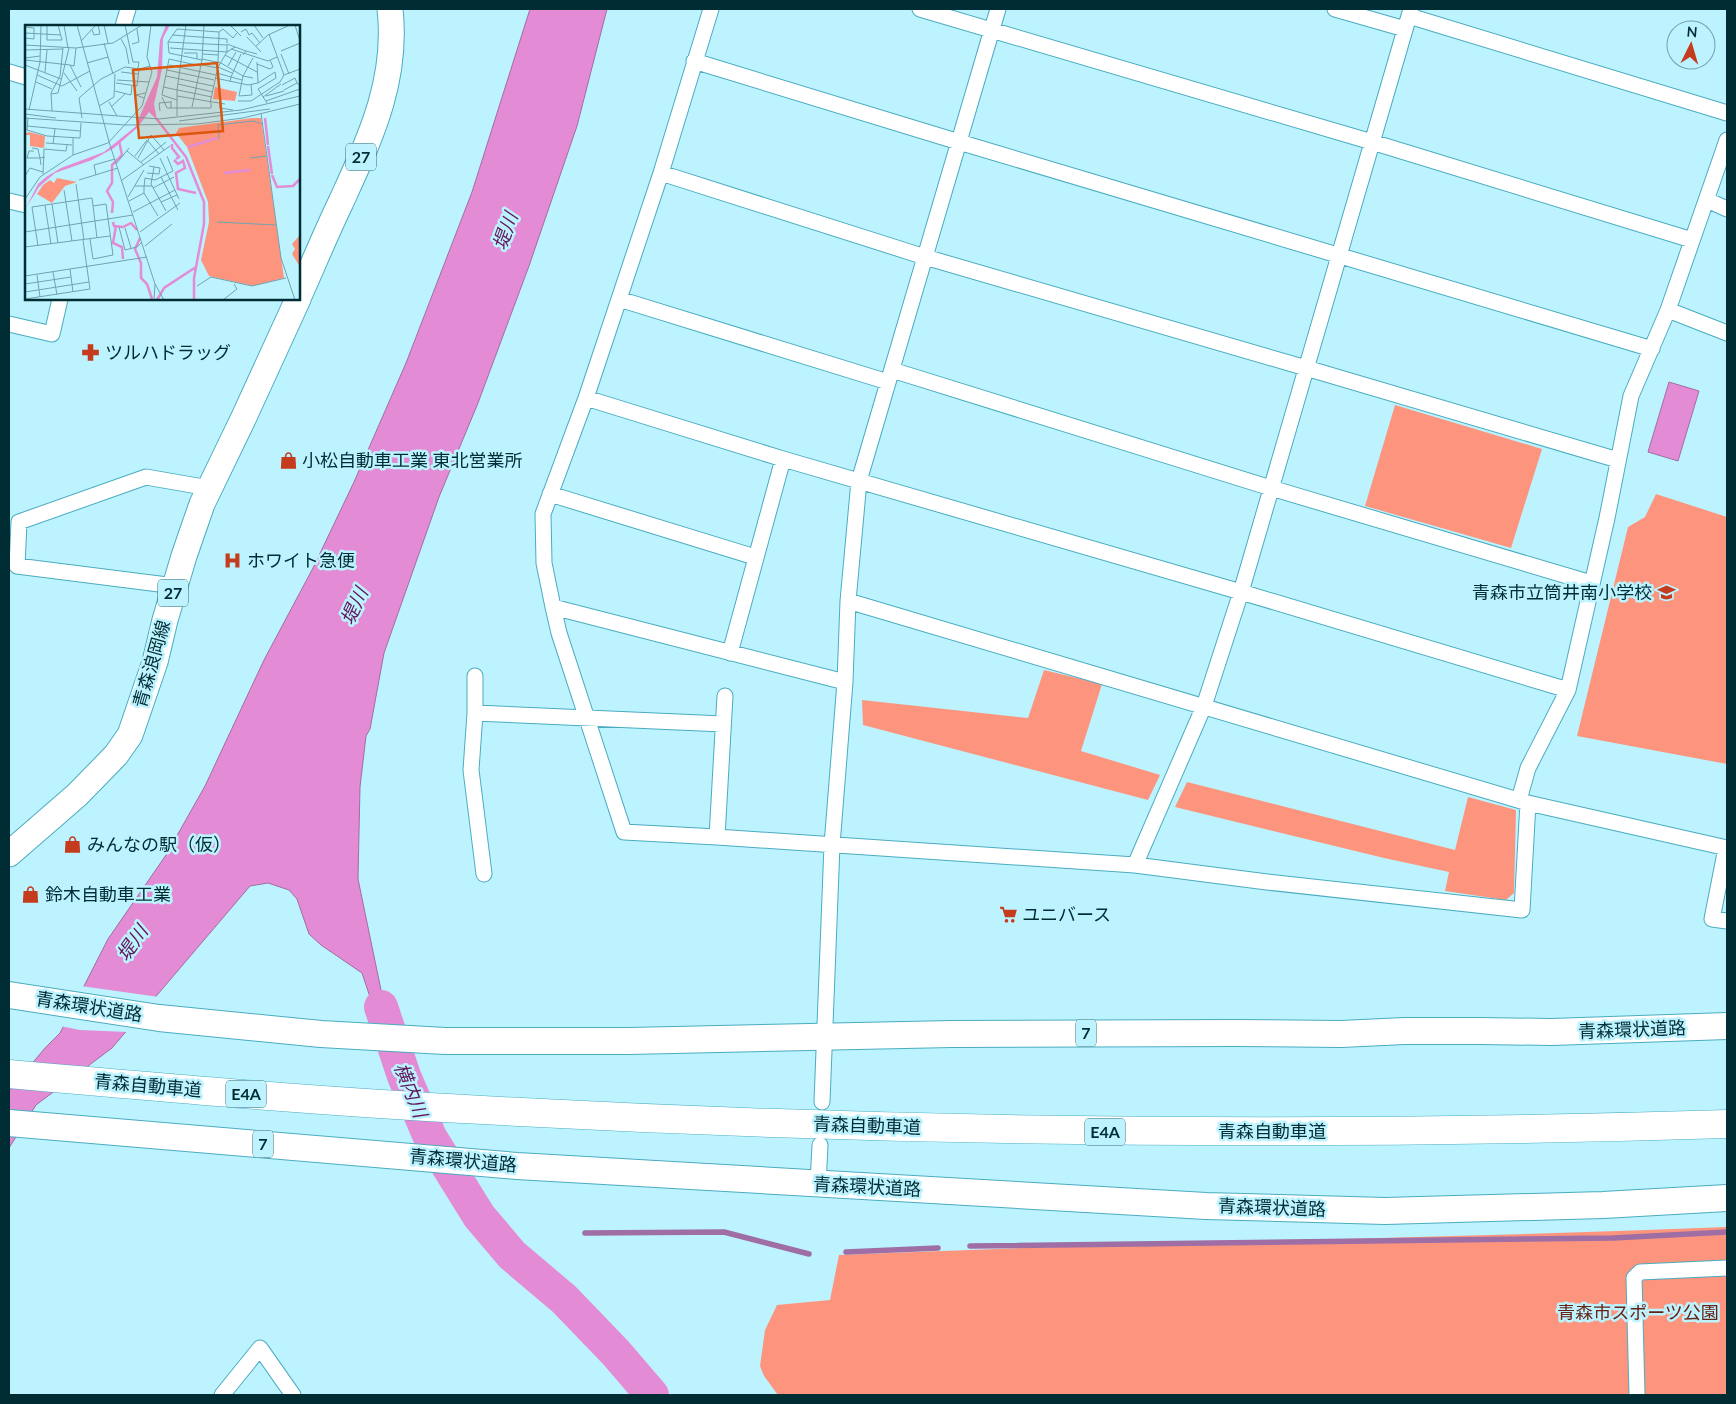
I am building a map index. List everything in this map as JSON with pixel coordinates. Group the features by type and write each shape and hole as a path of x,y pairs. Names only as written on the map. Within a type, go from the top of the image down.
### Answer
{"highway":[{"name":"青森環状道路","path":"10,995 159,1018 321,1034 445,1041 629,1041 1236,1032 1341,1034 1481,1031 1552,1032 1727,1026"},
{"name":"青森自動車道","path":"9,1074 217,1092 483,1110 790,1124 1135,1132 1434,1131 1727,1124"},
{"name":"青森環状道路","path":"9,1123 517,1166 1206,1206 1385,1211 1603,1206 1727,1198"}],"main road":[{"name":"青森浪岡線","path":"300,289 304,271 374,127 388,81 393,32 390,9"},
{"name":"青森浪岡線","path":"9,854 77,795 116,755 130,735 155,662 184,556 209,488 244,417 297,300"}],"street":[{"path":"124,25 128,9"},
{"path":"711,9 662,173 586,398 543,514 544,563 559,633 624,832 1135,865 1267,882 1522,910 1524,802 1528,768 1568,690 1607,518 1631,396 1668,310 1727,140"},
{"path":"920,9 1372,142 1692,240"},
{"path":"822,1102 832,845 845,682 848,601 859,481 998,9"},
{"path":"1335,9 1408,18 1727,113"},
{"path":"1135,865 1204,706 1241,592 1408,18"},
{"path":"694,61 1652,349"},
{"path":"9,72 25,76"},
{"path":"662,173 925,257 1618,460"},
{"path":"1707,200 1727,209"},
{"path":"9,201 25,205"},
{"path":"618,299 890,376 1591,583"},
{"path":"9,324 52,334 60,300"},
{"path":"1668,310 1727,333"},
{"path":"586,398 783,459 1241,592 1568,690"},
{"path":"730,653 783,459"},
{"path":"176,586 13,566 19,522 146,477 209,488"},
{"path":"550,494 755,557"},
{"path":"848,601 1524,802 1726,848 1712,919 1727,921"},
{"path":"553,607 845,682"},
{"path":"475,676 475,713 471,770 484,874"},
{"path":"717,837 725,696"},
{"path":"475,713 723,724"},
{"path":"818,1184 820,1145"},
{"path":"1637,1395 1634,1278 1640,1272 1727,1268"},
{"path":"222,1395 260,1348 293,1395"}],"green space":[{"path":"1395,405 1542,449 1511,548 1365,506"},
{"name":"青森市立筒井南小学校","path":"1656,494 1727,517 1727,764 1577,736 1628,527 1645,517"},
{"path":"1044,670 1102,684 1081,751 1160,775 1148,800 863,725 862,700 1028,718"},
{"path":"1187,782 1455,850 1468,797 1516,810 1514,893 1506,900 1445,891 1449,872 1175,807"},
{"name":"青森市スポーツ公園","path":"1727,1227 1727,1395 778,1395 764,1376 760,1366 765,1330 777,1305 830,1300 839,1255"}],"water":[{"name":"堤川","path":"530,9 607,9 577,126 529,266 478,403 439,497 384,653 370,729 366,736 360,787 358,879 381,990 403,1067 369,994 362,973 321,945 309,934 297,899 289,890 268,883 250,886 112,1048 36,1105 9,1148 9,1091 60,1033 108,939 166,855 205,786 264,660 313,568 354,482 406,363 472,192"},
{"path":"1669,382 1699,391 1678,461 1648,452"}],"pier":[{"path":"81,986 159,997 128,1032 80,1030 60,1026"}],"waterway":[{"name":"横内川","path":"381,1007 404,1076 430,1137 479,1216 512,1255 564,1299 616,1353 652,1395"},
{"path":"488,1226 504,1228"},
{"path":"585,1233 724,1232 809,1254"},
{"path":"970,1246 1613,1238 1727,1232"},
{"path":"846,1252 938,1248"}],"place":[{"name":"ツルハドラッグ","path":"91,353"},
{"name":"小松自動車工業 東北営業所","path":"288,461"},
{"name":"ホワイト急便","path":"233,561"},
{"name":"青森市立筒井南小学校","path":"1666,593"},
{"name":"みんなの駅（仮）","path":"73,845"},
{"name":"鈴木自動車工業","path":"31,895"},
{"name":"ユニバース","path":"1008,915"}]}
